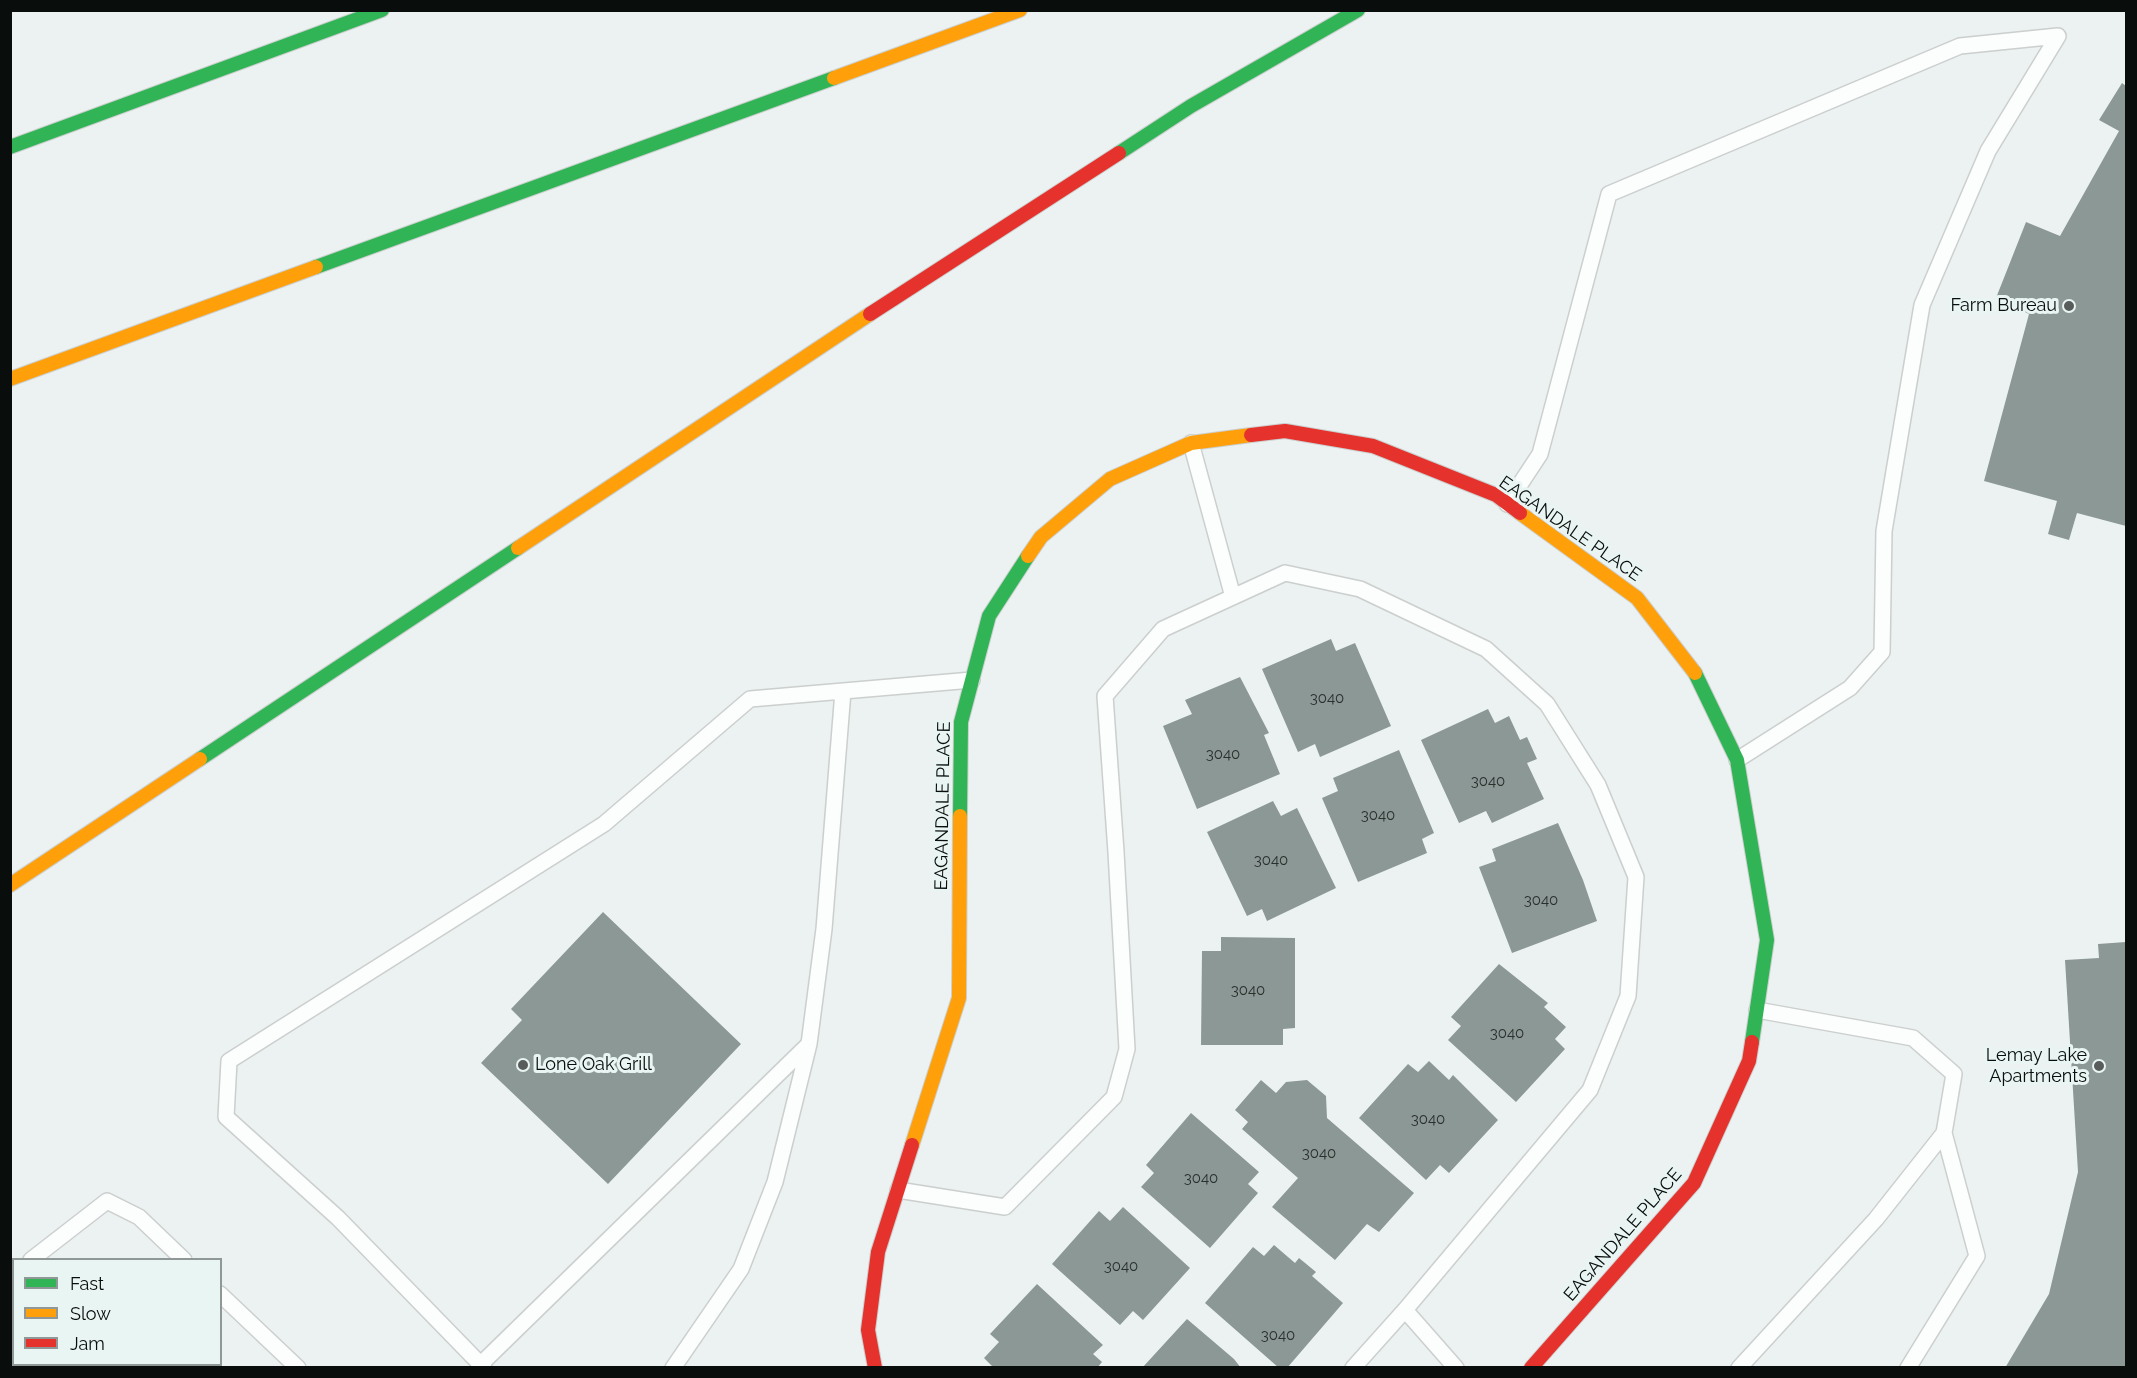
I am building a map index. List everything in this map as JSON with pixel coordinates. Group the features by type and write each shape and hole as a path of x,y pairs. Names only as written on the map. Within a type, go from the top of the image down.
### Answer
{"main road":[{"path":"10,147 382,10"},
{"path":"10,379 1020,10"},
{"path":"10,885 931,274 1191,106 1358,10"},
{"name":"EAGANDALE PLACE","path":"874,1368 868,1330 879,1252 958,998 961,723 989,616 1041,537 1110,479 1191,443 1285,431 1373,446 1496,495 1636,598 1694,669 1737,760 1767,940 1749,1061 1694,1183 1531,1368"}],"lane":[{"path":"1507,504 1540,454 1609,194 1960,46 2058,36 1988,151 1922,305 1884,531 1882,652 1850,688 1737,760"},
{"path":"1191,443 1233,597"},
{"path":"898,1190 1005,1207 1114,1098 1127,1049 1105,696 1164,629 1285,573 1360,589 1486,650 1547,704 1598,785 1636,877 1628,996 1590,1090 1405,1310 1353,1368"},
{"path":"809,1044 483,1366 338,1218 226,1117 229,1061 604,824 750,699 972,680"},
{"path":"673,1368 741,1269 775,1182 809,1044 824,929 843,691"},
{"path":"1757,1010 1913,1038 1954,1074 1944,1133 1977,1256 1908,1368"},
{"path":"1739,1368 1876,1219 1944,1133"},
{"path":"34,1258 107,1201 139,1217 182,1258"},
{"path":"222,1296 298,1368"},
{"path":"1405,1310 1456,1368"}],"building":[{"name":"Farm Bureau","path":"2122,83 2126,86 2126,526 2077,513 2069,540 2048,534 2057,501 1984,481 2029,314 1996,298 2026,222 2060,236 2119,131 2099,120"},
{"path":"1331,639 1336,651 1355,643 1391,726 1320,757 1315,744 1298,752 1262,669"},
{"path":"1240,677 1269,733 1264,735 1280,774 1197,809 1163,726 1192,714 1185,700"},
{"path":"1488,709 1495,723 1509,716 1520,740 1527,737 1537,759 1527,763 1544,799 1492,823 1486,811 1459,823 1421,740"},
{"path":"1399,750 1434,833 1422,839 1427,853 1358,882 1322,798 1338,791 1333,778"},
{"path":"1273,801 1281,816 1297,808 1336,888 1267,921 1262,909 1247,916 1207,832"},
{"path":"1558,823 1583,880 1597,921 1512,953 1479,867 1496,861 1492,849"},
{"path":"603,912 741,1044 608,1184 481,1063 522,1020 511,1009"},
{"path":"1221,937 1295,938 1295,1028 1283,1029 1283,1045 1201,1045 1202,951 1221,951"},
{"name":"Lemay Lake Apartments","path":"2126,942 2126,1368 2005,1368 2049,1294 2078,1172 2065,960 2099,958 2098,944"},
{"path":"1499,964 1548,1003 1544,1007 1566,1027 1555,1039 1565,1049 1516,1102 1448,1040 1461,1026 1451,1017"},
{"path":"1429,1061 1449,1080 1453,1075 1498,1120 1449,1173 1440,1165 1426,1180 1359,1118 1408,1064 1418,1072"},
{"path":"1261,1080 1276,1093 1286,1082 1307,1080 1326,1096 1327,1118 1414,1193 1379,1232 1367,1224 1335,1260 1272,1207 1298,1178 1242,1129 1248,1122 1235,1110"},
{"path":"1191,1113 1259,1172 1248,1184 1258,1193 1210,1248 1141,1187 1154,1173 1146,1165"},
{"path":"1123,1207 1190,1268 1143,1320 1133,1311 1120,1325 1052,1264 1099,1211 1110,1221"},
{"path":"1274,1245 1295,1263 1299,1258 1316,1272 1312,1276 1343,1303 1287,1368 1279,1368 1205,1303 1253,1247 1264,1256"},
{"path":"1037,1284 1103,1345 1093,1354 1102,1362 1097,1368 994,1368 984,1358 999,1342 990,1334"},
{"path":"1187,1319 1234,1359 1241,1368 1142,1368"}],"traffic: fast":[{"path":"10,147 382,10"},
{"path":"1119,153 1191,106 1358,10"},
{"path":"316,267 834,78"},
{"path":"200,759 518,548"},
{"path":"960,816 961,722 989,616 1028,556"},
{"path":"1695,673 1737,760 1767,940 1752,1042"}],"traffic: slow":[{"path":"834,78 1020,10"},
{"path":"10,379 316,267"},
{"path":"518,548 870,314"},
{"path":"1028,556 1041,537 1110,479 1191,443 1251,435"},
{"path":"1520,513 1637,598 1695,673"},
{"path":"10,885 200,759"},
{"path":"912,1145 959,998 960,816"}],"traffic: jam":[{"path":"870,314 1119,153"},
{"path":"1251,435 1285,431 1373,446 1496,495 1520,513"},
{"path":"1531,1368 1694,1183 1749,1061 1752,1042"},
{"path":"875,1368 868,1330 878,1252 912,1145"}],"place":[{"name":"Farm Bureau","path":"2069,306"},
{"name":"Lone Oak Grill","path":"523,1065"},
{"name":"Lemay Lake Apartments","path":"2099,1066"}]}
